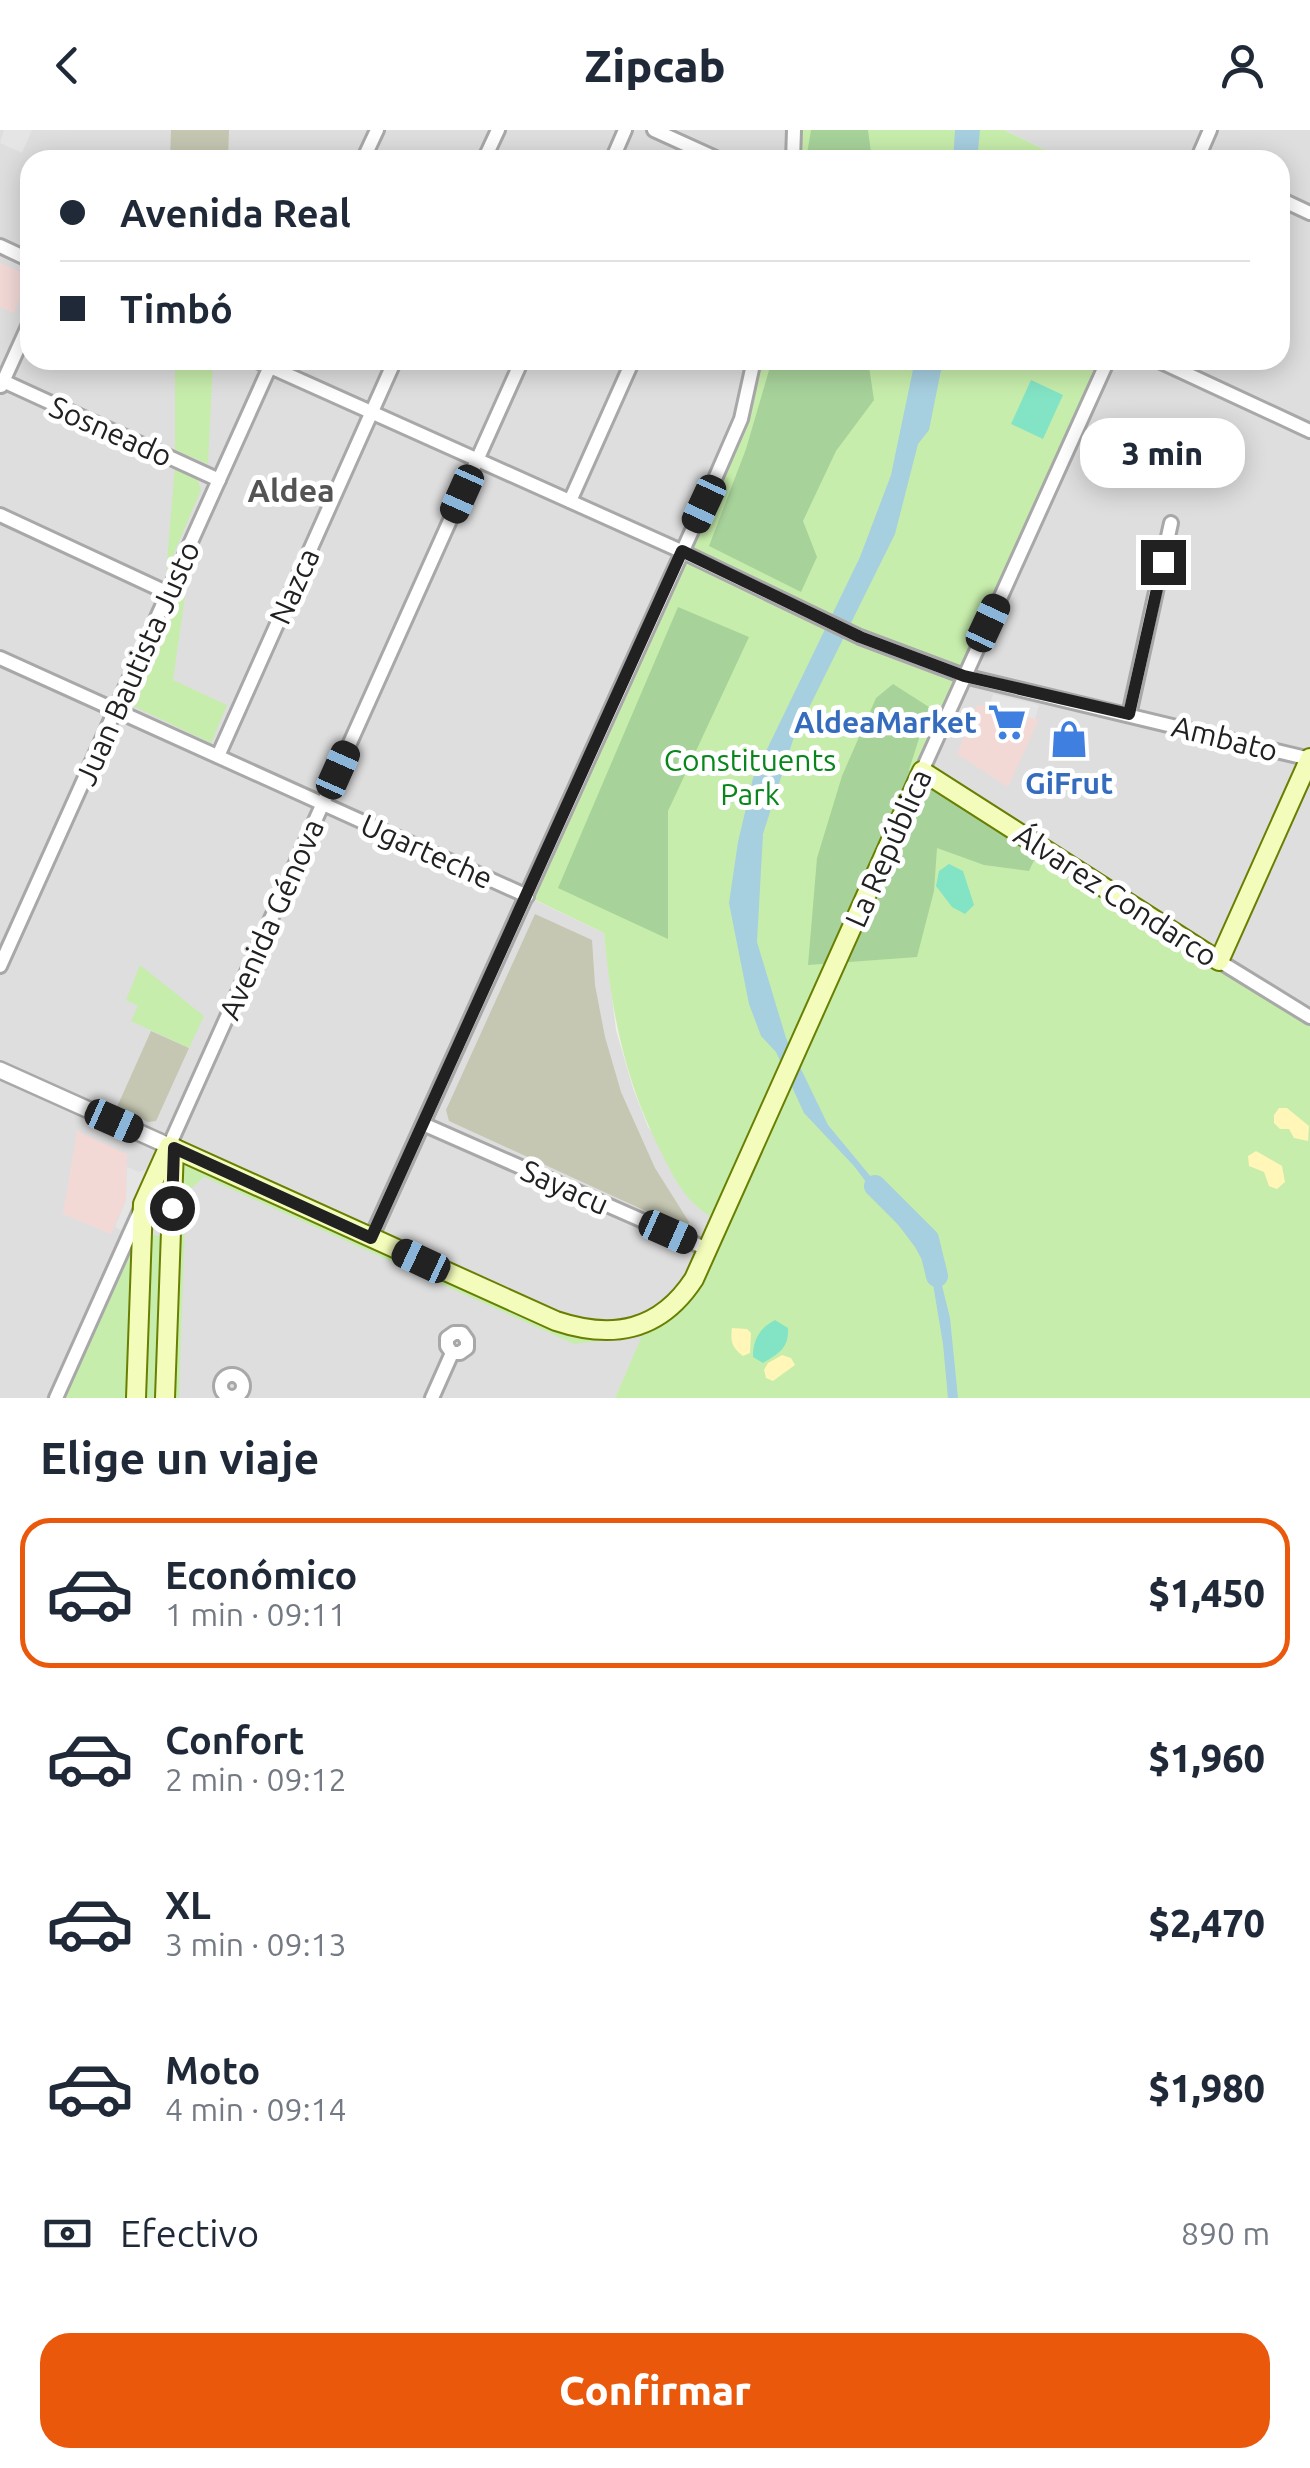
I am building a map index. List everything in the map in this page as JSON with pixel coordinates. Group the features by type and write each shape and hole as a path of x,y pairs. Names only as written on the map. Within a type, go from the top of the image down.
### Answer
{"main road":[{"path":"1219,960 1310,759"},
{"name":"Álvarez Condarco","path":"922,771 1219,960"},
{"name":"La República","path":"371,1238 573,1327 610,1330 650,1321 680,1300 777,1098 922,771"},
{"path":"165,1398 172,1147 371,1238"},
{"name":"Avenida Génova","path":"143,1204 172,1147"},
{"path":"136,1398 143,1204 172,1208"}],"street":[{"path":"654,130 698,150"},
{"path":"2,385 20,344"},
{"name":"Juan Bautista Justo","path":"0,966 269,370"},
{"path":"286,370 860,637 964,676"},
{"name":"Nazca","path":"218,756 391,370"},
{"name":"Avenida Génova","path":"172,1147 518,370"},
{"path":"570,501 629,370"},
{"path":"371,1238 740,419 752,370"},
{"name":"La República","path":"922,771 1103,370"},
{"path":"1178,370 1310,431"},
{"name":"Sosneado","path":"2,385 219,480"},
{"path":"0,515 168,593"},
{"path":"1129,714 1172,523"},
{"name":"Ugarteche","path":"0,658 527,896"},
{"name":"Ambato","path":"964,676 1310,759"},
{"name":"Álvarez Condarco","path":"1219,960 1310,1017"},
{"path":"0,1070 172,1147"},
{"name":"Sayacu","path":"423,1124 707,1249"},
{"name":"Avenida Génova","path":"56,1398 143,1204"},
{"path":"432,1398 452,1353"},
{"path":"242,1390 259,1398"}],"shaded area":[{"path":"0,130 794,130 793,150 20,150 20,370 752,370 740,419 528,897 604,933 616,1030 648,1127 720,1221 694,1279 650,1321 615,1398 0,1398"},
{"path":"4,130 32,130 20,152 0,143"},
{"path":"171,130 229,130 228,150 170,150"},
{"path":"1004,130 1310,130 1310,1017 922,771 1103,370 1290,370 1290,150 1045,150"},
{"path":"0,263 20,272 20,299 14,313 0,307"},
{"path":"993,694 1039,705 1035,719 989,708"},
{"path":"977,705 1039,719 1008,787 957,754"},
{"path":"535,914 592,940 595,985 621,1092 655,1168 689,1222 685,1229 449,1121 446,1110"},
{"path":"151,1031 189,1048 156,1121 148,1122 117,1107"},
{"path":"77,1131 127,1154 126,1200 111,1234 63,1214"},
{"path":"127,1167 139,1172 153,1167 123,1231 115,1227 126,1200"}],"green space":[{"path":"794,130 1004,130 1045,150 793,150"},
{"path":"811,130 868,130 871,150 808,150"},
{"path":"175,370 213,370 208,464 175,450"},
{"name":"Constituents Park","path":"752,370 1103,370 922,771 1310,1017 1310,1398 615,1398 642,1336 574,1344 204,1177 186,1193 179,1398 165,1398 174,1148 573,1327 662,1314 720,1221 699,1209 684,1193 638,1099 622,1045 604,933 527,896 740,419"},
{"path":"769,370 870,370 874,400 836,451 803,521 817,557 801,592 709,546 746,449"},
{"path":"1031,380 1063,395 1043,439 1011,424"},
{"path":"175,467 197,478 201,490 166,572"},
{"path":"182,581 187,583 173,680 227,705 211,743 131,705"},
{"path":"678,607 749,637 668,811 668,939 558,888"},
{"path":"893,684 929,707 909,770 1037,854 1029,871 984,865 937,848 934,891 917,957 808,965 817,858 842,776 876,698"},
{"path":"949,864 963,871 974,905 965,914 952,907 936,886 939,871"},
{"path":"140,965 204,1016 189,1048 131,1021 138,1006 126,1000"},
{"path":"150,1234 163,1237 161,1398 143,1398"},
{"path":"127,1251 137,1251 131,1398 61,1398"},
{"path":"775,1320 788,1328 787,1340 778,1353 763,1363 753,1357 754,1345 761,1330"}],"sand":[{"path":"1279,1108 1287,1108 1309,1126 1308,1141 1294,1138 1289,1129 1280,1129 1274,1123"},
{"path":"1256,1151 1282,1166 1285,1182 1277,1189 1269,1186 1264,1172 1249,1166 1248,1156"},
{"path":"732,1328 751,1333 750,1353 743,1356 734,1347"},
{"path":"782,1355 791,1358 795,1365 773,1381 766,1378 764,1370 768,1363"}],"water":[{"path":"955,130 980,130 978,150 954,150"},
{"path":"913,370 941,370 929,430 918,444 895,534 793,740 763,834 757,942 786,1038 828,1125 934,1253 950,1318 958,1398 948,1398 932,1278 915,1247 854,1166 804,1113 776,1052 761,1036 749,1004 729,903 753,778 860,557 891,475"}],"waterway":[{"path":"875,1186 928,1239 937,1276"}],"place":[{"name":"AldeaMarket","path":"1007,722"},
{"name":"GiFrut","path":"1069,739"}],"district":[{"name":"Aldea","path":"291,490"}],"route":[{"path":"172,1208 174,1148 371,1238 682,551 860,637 964,676 1129,714 1163,562"}]}
